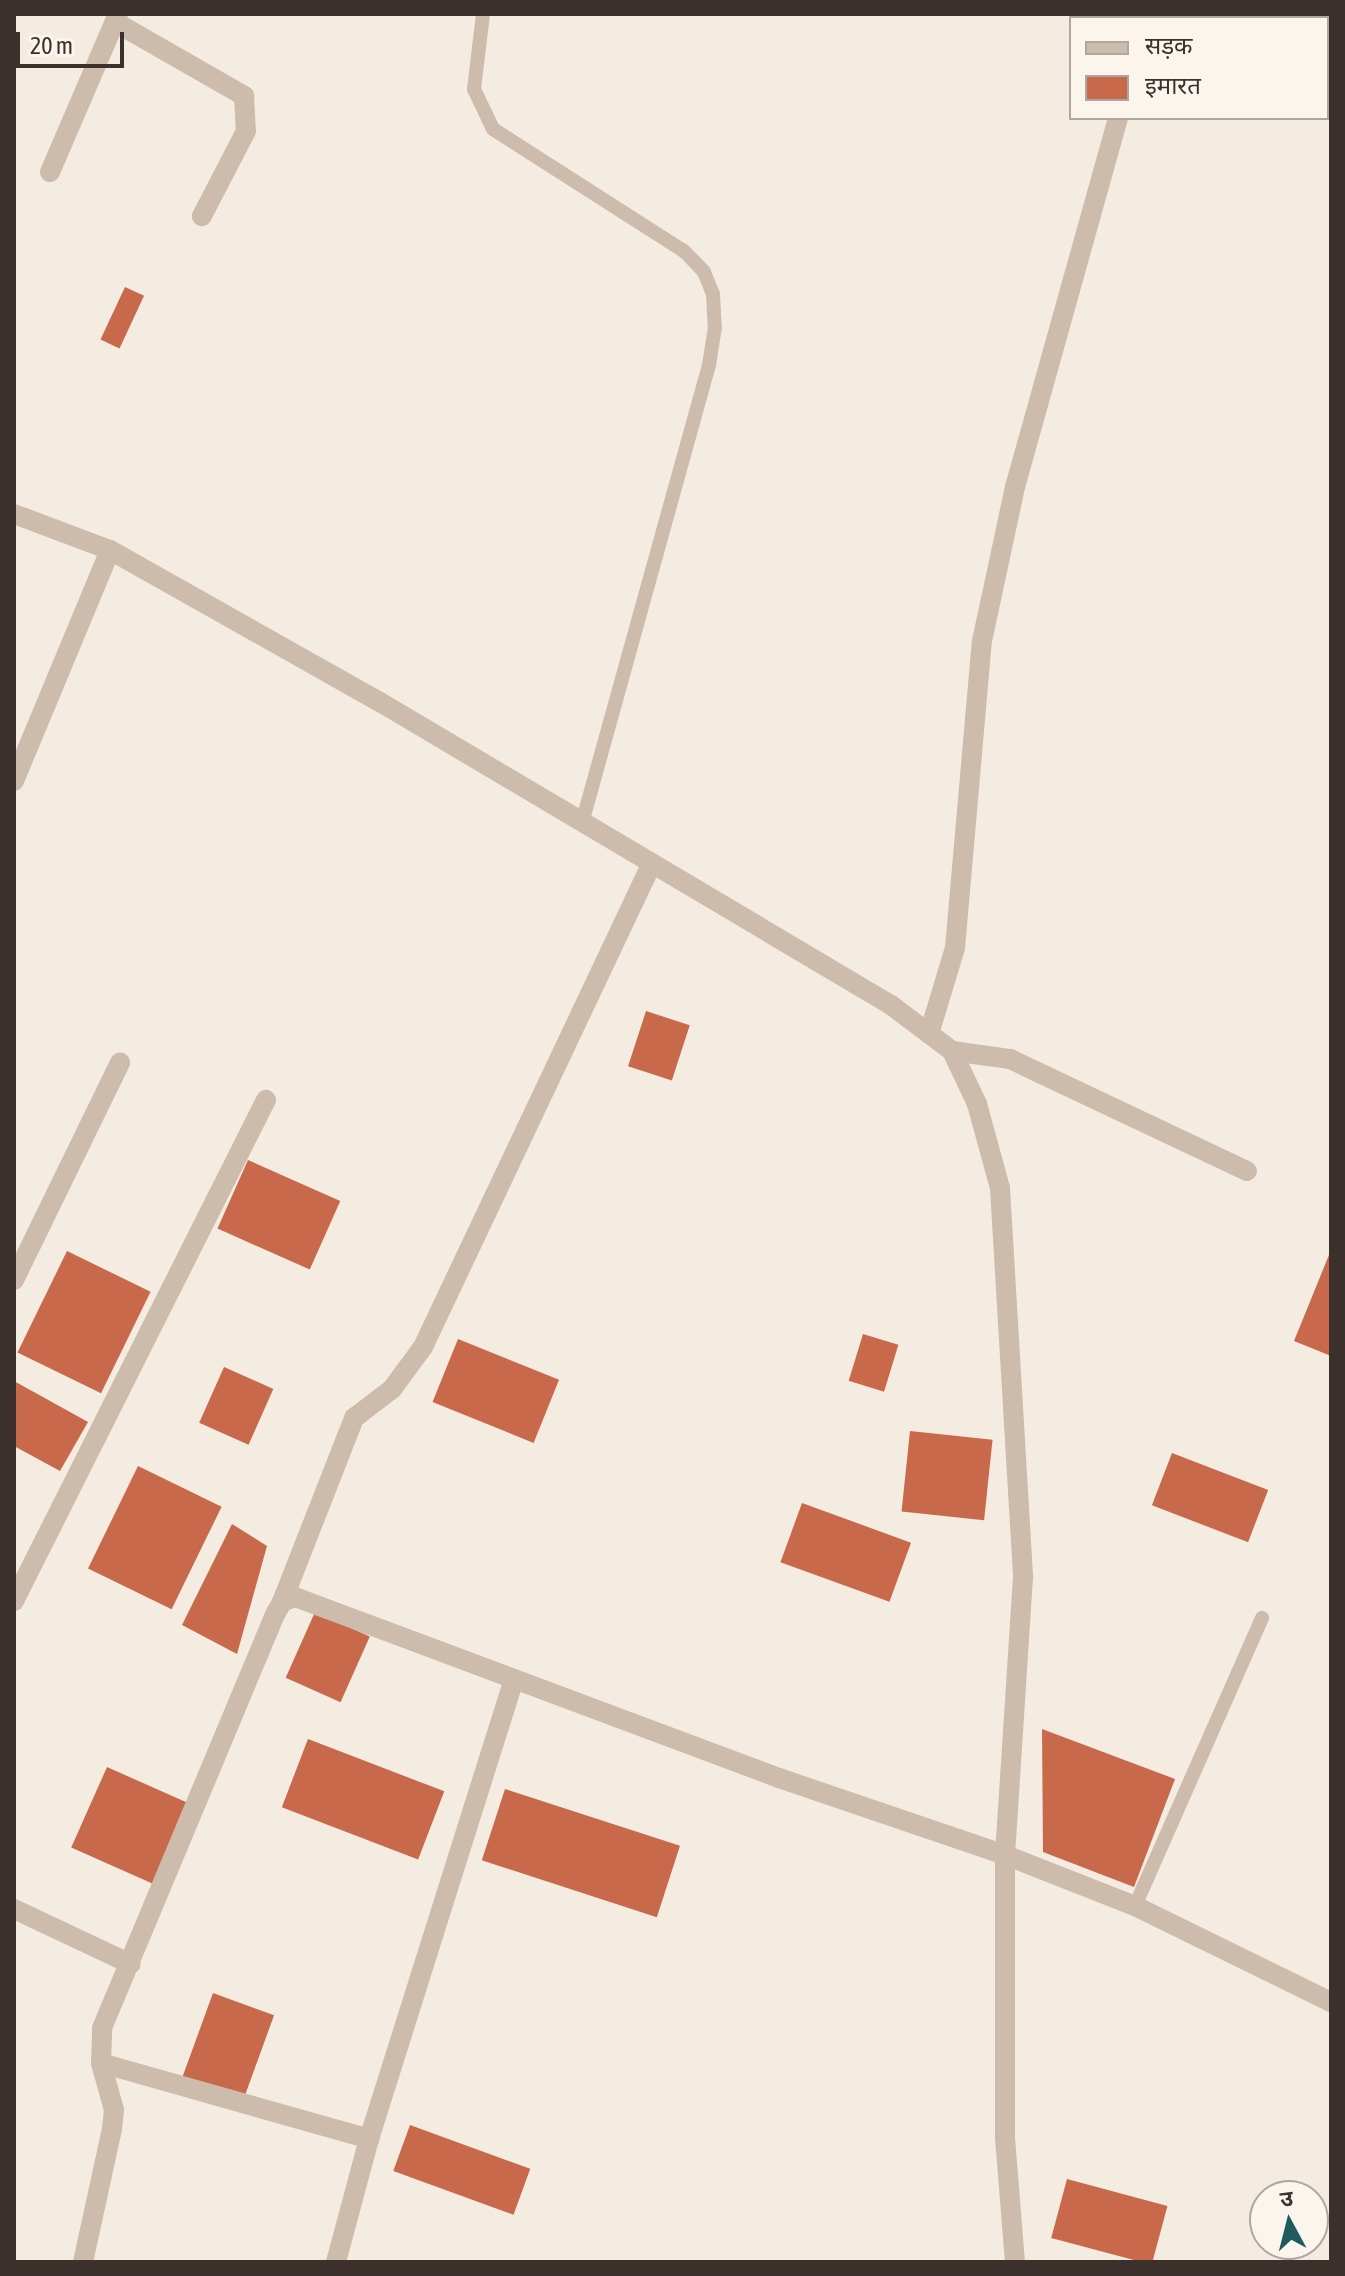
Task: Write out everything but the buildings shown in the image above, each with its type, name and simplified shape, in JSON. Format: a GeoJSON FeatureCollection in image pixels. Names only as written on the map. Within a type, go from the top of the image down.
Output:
{"type":"FeatureCollection","features":[{"type":"Feature","properties":{"kind":"street"},"geometry":{"type":"LineString","coordinates":[[50,172],[116,18],[244,96],[246,131],[202,216]]}},
{"type":"Feature","properties":{"kind":"street"},"geometry":{"type":"LineString","coordinates":[[929,1034],[955,948],[982,641],[1015,487],[1117,120]]}},
{"type":"Feature","properties":{"kind":"street"},"geometry":{"type":"LineString","coordinates":[[14,514],[110,550],[582,822],[891,1005],[952,1051],[977,1104],[1000,1188],[1023,1577],[1005,1855],[1005,2138],[1015,2262]]}},
{"type":"Feature","properties":{"kind":"street"},"geometry":{"type":"LineString","coordinates":[[14,781],[110,550]]}},
{"type":"Feature","properties":{"kind":"street"},"geometry":{"type":"LineString","coordinates":[[83,2262],[114,2110],[101,2063],[102,2028],[282,1602],[351,1425],[409,1372],[423,1347],[652,863]]}},
{"type":"Feature","properties":{"kind":"street"},"geometry":{"type":"LineString","coordinates":[[952,1051],[1010,1059],[1247,1171]]}},
{"type":"Feature","properties":{"kind":"street"},"geometry":{"type":"LineString","coordinates":[[14,1280],[120,1063]]}},
{"type":"Feature","properties":{"kind":"street"},"geometry":{"type":"LineString","coordinates":[[14,1601],[266,1100]]}},
{"type":"Feature","properties":{"kind":"street"},"geometry":{"type":"LineString","coordinates":[[282,1602],[295,1597],[318,1603],[513,1681],[1005,1855],[1135,1906],[1331,2002]]}},
{"type":"Feature","properties":{"kind":"street"},"geometry":{"type":"LineString","coordinates":[[336,2262],[369,2139],[513,1681]]}},
{"type":"Feature","properties":{"kind":"street"},"geometry":{"type":"LineString","coordinates":[[14,1909],[131,1964]]}},
{"type":"Feature","properties":{"kind":"street"},"geometry":{"type":"LineString","coordinates":[[101,2063],[369,2139]]}},
{"type":"Feature","properties":{"kind":"lane"},"geometry":{"type":"LineString","coordinates":[[483,14],[474,89],[493,129],[684,251],[704,272],[713,294],[715,327],[709,365],[582,822]]}},
{"type":"Feature","properties":{"kind":"lane"},"geometry":{"type":"LineString","coordinates":[[1135,1906],[1262,1618]]}}]}
